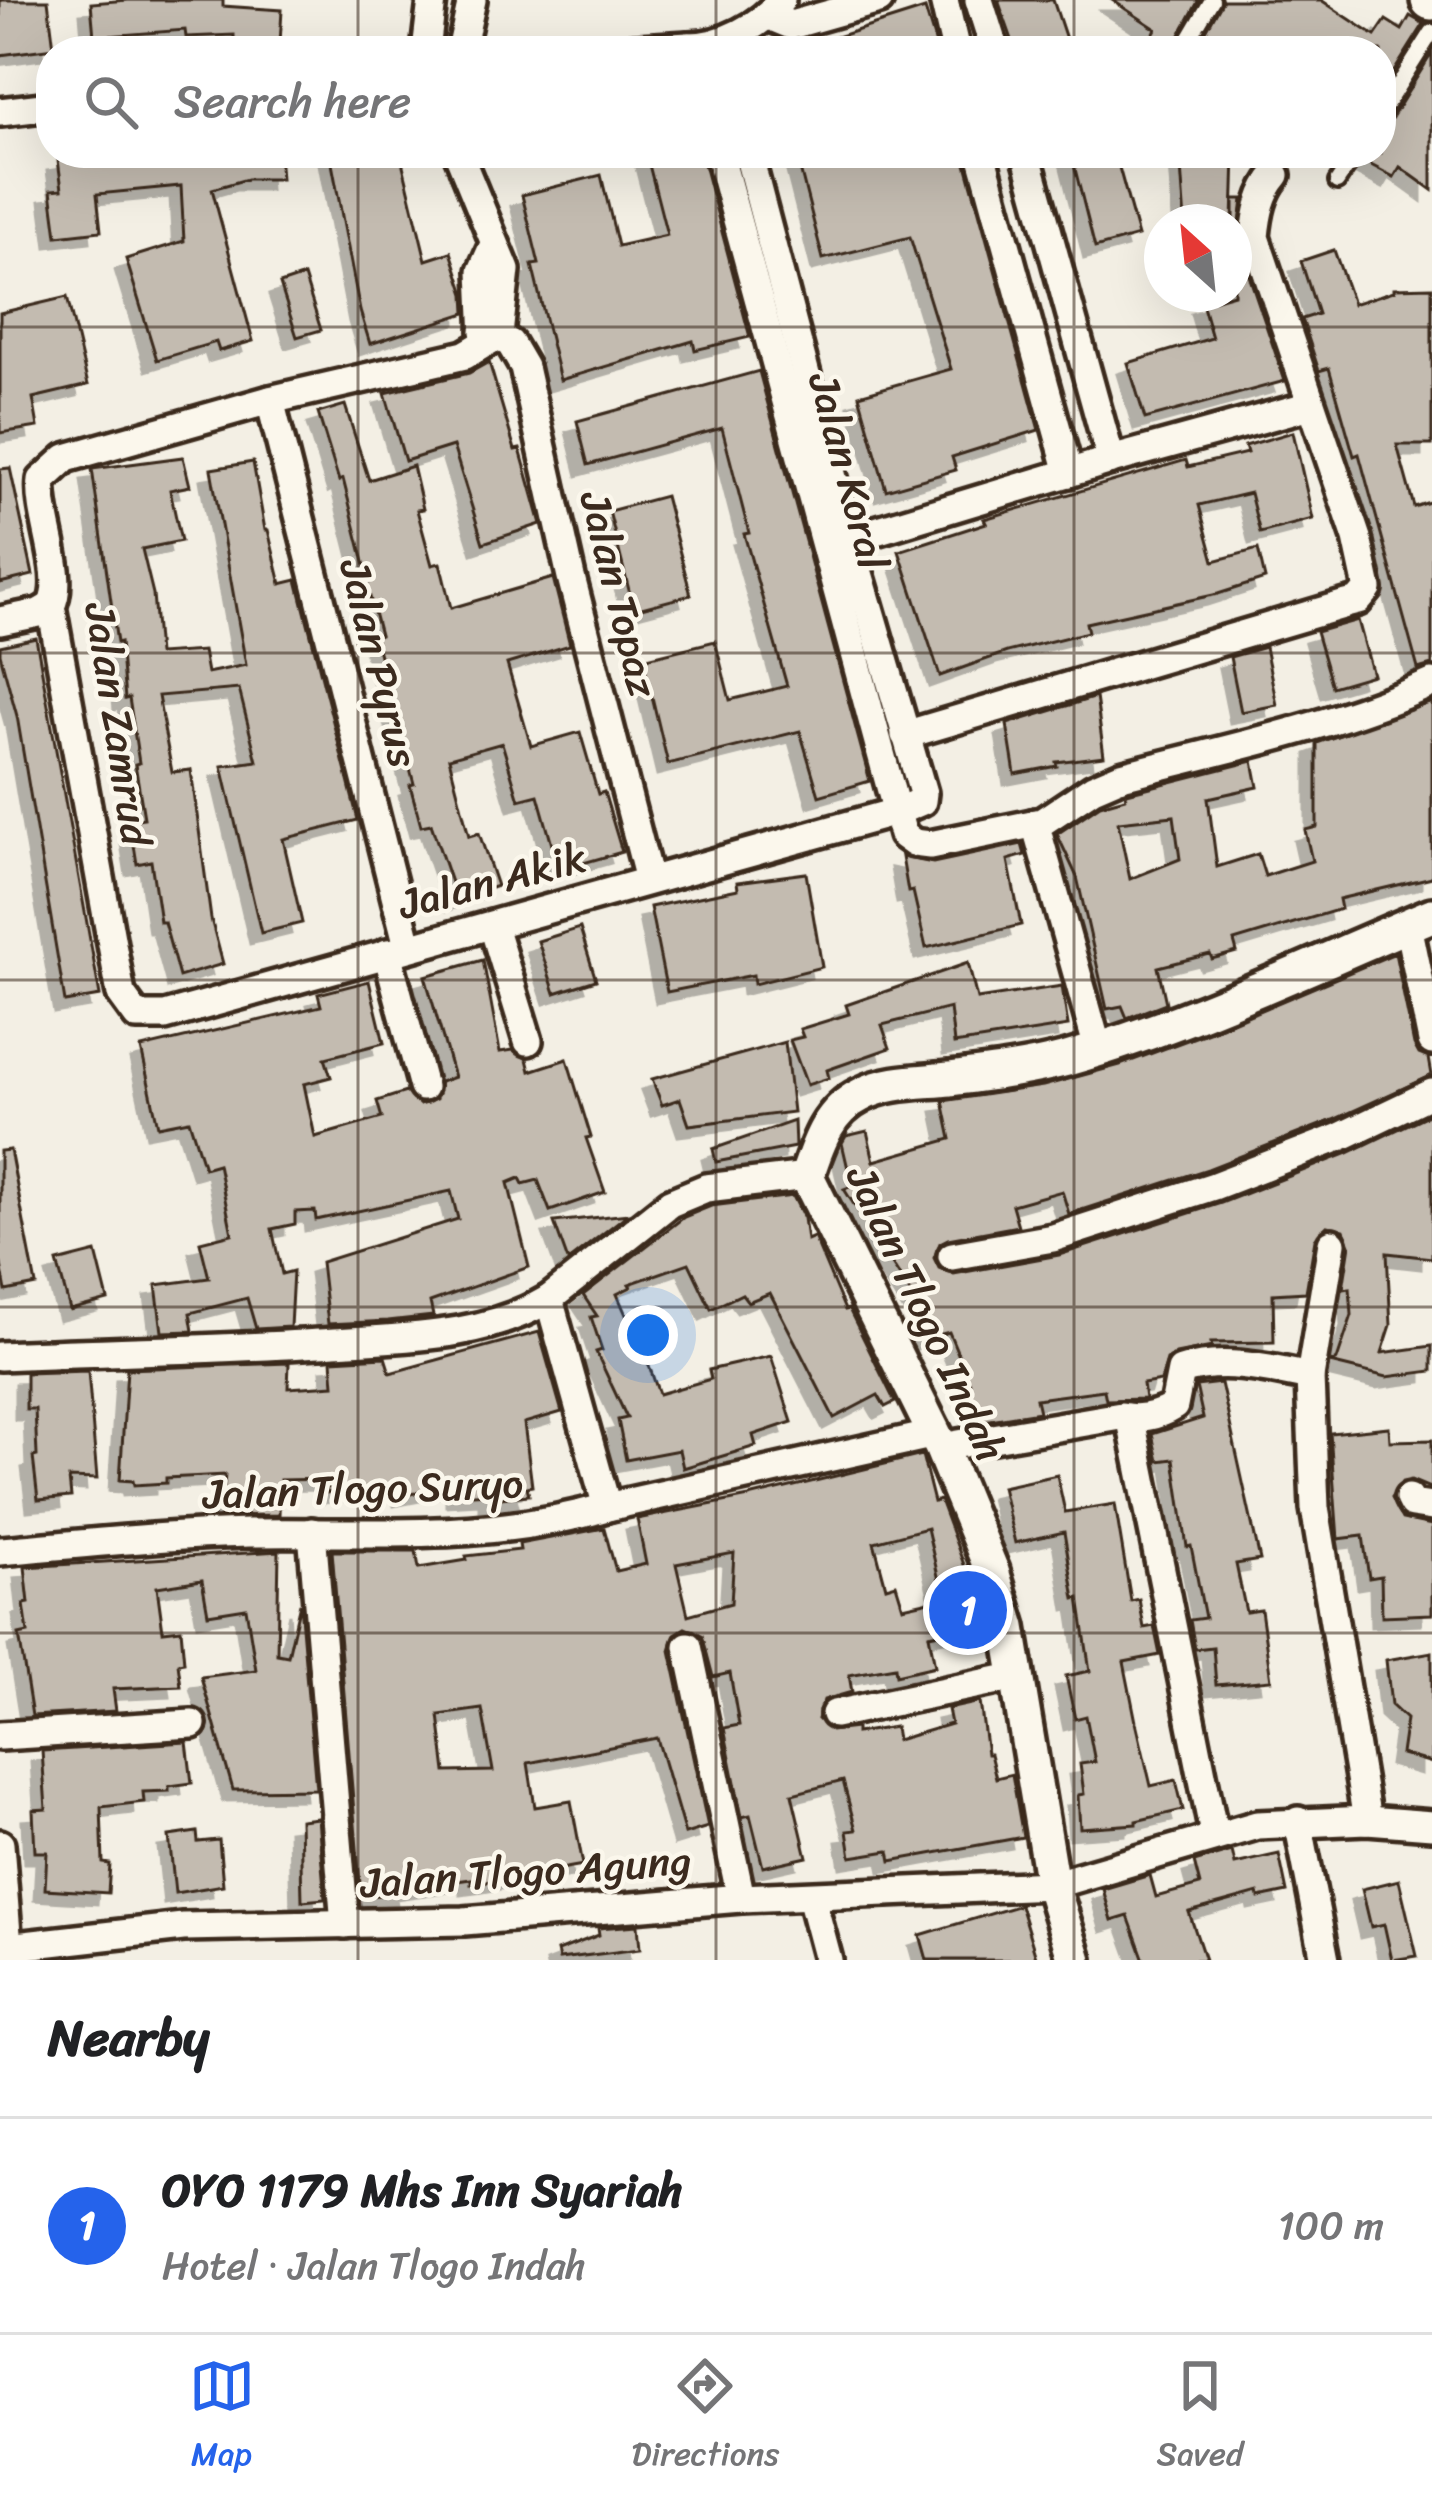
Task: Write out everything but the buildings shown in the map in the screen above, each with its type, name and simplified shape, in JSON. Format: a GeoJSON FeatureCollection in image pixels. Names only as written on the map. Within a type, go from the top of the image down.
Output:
{"type":"FeatureCollection","features":[{"type":"Feature","properties":{"kind":"street"},"geometry":{"type":"LineString","coordinates":[[428,36],[432,0]]}},
{"type":"Feature","properties":{"kind":"street"},"geometry":{"type":"LineString","coordinates":[[464,36],[472,0]]}},
{"type":"Feature","properties":{"kind":"street"},"geometry":{"type":"LineString","coordinates":[[736,36],[775,8],[791,26],[879,0]]}},
{"type":"Feature","properties":{"kind":"street"},"geometry":{"type":"LineString","coordinates":[[944,0],[952,36]]}},
{"type":"Feature","properties":{"kind":"street"},"geometry":{"type":"LineString","coordinates":[[979,0],[990,36]]}},
{"type":"Feature","properties":{"kind":"street"},"geometry":{"type":"LineString","coordinates":[[0,112],[36,108]]}},
{"type":"Feature","properties":{"kind":"street"},"geometry":{"type":"LineString","coordinates":[[270,400],[465,355],[490,337],[506,270],[464,168]]}},
{"type":"Feature","properties":{"kind":"street","name":"Jalan Koral"},"geometry":{"type":"LineString","coordinates":[[723,168],[896,812]]}},
{"type":"Feature","properties":{"kind":"street"},"geometry":{"type":"LineString","coordinates":[[752,168],[849,539],[923,793],[922,801],[896,812],[903,835],[914,843],[930,845],[1035,823],[1120,776],[1305,728],[1432,683]]}},
{"type":"Feature","properties":{"kind":"street"},"geometry":{"type":"LineString","coordinates":[[985,168],[1069,473]]}},
{"type":"Feature","properties":{"kind":"street"},"geometry":{"type":"LineString","coordinates":[[1031,168],[1112,460]]}},
{"type":"Feature","properties":{"kind":"street"},"geometry":{"type":"LineString","coordinates":[[905,735],[1365,596],[1368,589],[1357,538],[1255,237],[1257,216],[1276,175]]}},
{"type":"Feature","properties":{"kind":"street"},"geometry":{"type":"LineString","coordinates":[[1000,218],[1042,206]]}},
{"type":"Feature","properties":{"kind":"street","name":"Jalan Topaz"},"geometry":{"type":"LineString","coordinates":[[490,337],[510,343],[524,367],[571,577],[649,880]]}},
{"type":"Feature","properties":{"kind":"street","name":"Jalan Zamrud"},"geometry":{"type":"LineString","coordinates":[[121,994],[51,606],[56,582],[40,498],[42,480],[66,458],[270,400]]}},
{"type":"Feature","properties":{"kind":"street","name":"Jalan Pyrus"},"geometry":{"type":"LineString","coordinates":[[270,400],[397,949],[423,1087]]}},
{"type":"Feature","properties":{"kind":"street"},"geometry":{"type":"LineString","coordinates":[[849,539],[1311,405]]}},
{"type":"Feature","properties":{"kind":"street"},"geometry":{"type":"LineString","coordinates":[[0,621],[51,606]]}},
{"type":"Feature","properties":{"kind":"street","name":"Jalan Akik"},"geometry":{"type":"LineString","coordinates":[[121,994],[137,1016],[165,1016],[896,812]]}},
{"type":"Feature","properties":{"kind":"street"},"geometry":{"type":"LineString","coordinates":[[1035,823],[1099,1049]]}},
{"type":"Feature","properties":{"kind":"street"},"geometry":{"type":"LineString","coordinates":[[1420,920],[1432,1041]]}},
{"type":"Feature","properties":{"kind":"street","name":"Jalan Tlogo Indah"},"geometry":{"type":"LineString","coordinates":[[1075,1960],[1052,1885],[1009,1627],[992,1570],[938,1441],[807,1176],[826,1126],[839,1109],[862,1094],[891,1085],[1038,1066],[1099,1049],[1284,980],[1420,920]]}},
{"type":"Feature","properties":{"kind":"street"},"geometry":{"type":"LineString","coordinates":[[493,926],[527,1041]]}},
{"type":"Feature","properties":{"kind":"street"},"geometry":{"type":"LineString","coordinates":[[952,1256],[1053,1238],[1214,1186],[1340,1137],[1432,1093]]}},
{"type":"Feature","properties":{"kind":"street"},"geometry":{"type":"LineString","coordinates":[[0,1356],[250,1348],[455,1334],[528,1312],[550,1299],[670,1203],[706,1188],[807,1176]]}},
{"type":"Feature","properties":{"kind":"street"},"geometry":{"type":"LineString","coordinates":[[1332,1243],[1310,1377],[1315,1508],[1367,1820]]}},
{"type":"Feature","properties":{"kind":"street"},"geometry":{"type":"LineString","coordinates":[[550,1299],[607,1507]]}},
{"type":"Feature","properties":{"kind":"street"},"geometry":{"type":"LineString","coordinates":[[1214,1834],[1131,1420],[1174,1406],[1179,1377],[1191,1368],[1253,1366],[1310,1377]]}},
{"type":"Feature","properties":{"kind":"street","name":"Jalan Tlogo Suryo"},"geometry":{"type":"LineString","coordinates":[[0,1551],[312,1532],[473,1532],[555,1523],[607,1507],[938,1441],[1121,1416],[1131,1420]]}},
{"type":"Feature","properties":{"kind":"street"},"geometry":{"type":"LineString","coordinates":[[312,1532],[345,1924]]}},
{"type":"Feature","properties":{"kind":"street"},"geometry":{"type":"LineString","coordinates":[[688,1646],[741,1898]]}},
{"type":"Feature","properties":{"kind":"street"},"geometry":{"type":"LineString","coordinates":[[835,1714],[1018,1676]]}},
{"type":"Feature","properties":{"kind":"street"},"geometry":{"type":"LineString","coordinates":[[0,1736],[191,1724]]}},
{"type":"Feature","properties":{"kind":"street","name":"Jalan Tlogo Agung"},"geometry":{"type":"LineString","coordinates":[[8,1954],[183,1927],[464,1922],[741,1898],[1052,1885],[1257,1825],[1367,1820],[1432,1825]]}},
{"type":"Feature","properties":{"kind":"street"},"geometry":{"type":"LineString","coordinates":[[1298,1821],[1325,1960]]}},
{"type":"Feature","properties":{"kind":"street"},"geometry":{"type":"LineString","coordinates":[[0,1844],[8,1954]]}},
{"type":"Feature","properties":{"kind":"street"},"geometry":{"type":"LineString","coordinates":[[811,1895],[828,1960]]}},
{"type":"Feature","properties":{"kind":"lane"},"geometry":{"type":"LineString","coordinates":[[1191,36],[1212,0]]}},
{"type":"Feature","properties":{"kind":"lane"},"geometry":{"type":"LineString","coordinates":[[1396,89],[1432,32]]}},
{"type":"Feature","properties":{"kind":"lane"},"geometry":{"type":"LineString","coordinates":[[1337,182],[1346,168]]}},
{"type":"Feature","properties":{"kind":"place","name":"OYO 1179 Mhs Inn Syariah"},"geometry":{"type":"Point","coordinates":[968,1610]}}]}
